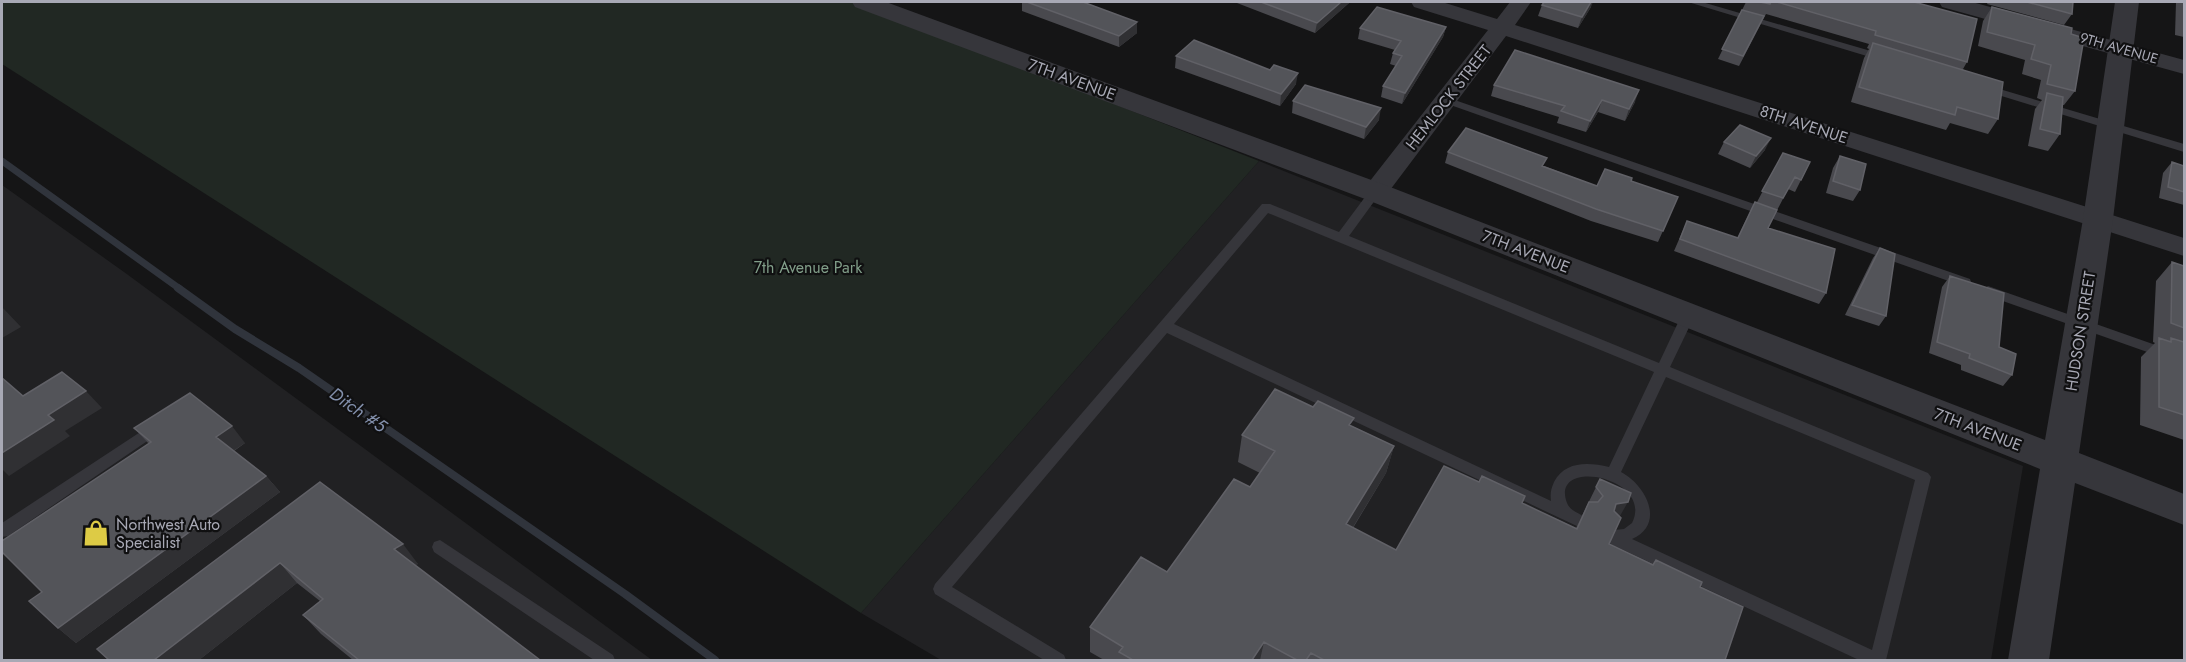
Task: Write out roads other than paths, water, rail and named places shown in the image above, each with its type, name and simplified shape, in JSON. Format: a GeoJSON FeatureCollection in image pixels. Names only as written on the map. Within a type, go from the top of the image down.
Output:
{"type":"FeatureCollection","features":[{"type":"Feature","properties":{"kind":"street","name":"7TH AVENUE"},"geometry":{"type":"LineString","coordinates":[[864,2],[1375,192],[2184,510]]}},
{"type":"Feature","properties":{"kind":"street","name":"8TH AVENUE"},"geometry":{"type":"LineString","coordinates":[[1422,2],[2184,247]]}},
{"type":"Feature","properties":{"kind":"street","name":"HEMLOCK STREET"},"geometry":{"type":"LineString","coordinates":[[1375,192],[1521,2]]}},
{"type":"Feature","properties":{"kind":"street","name":"9TH AVENUE"},"geometry":{"type":"LineString","coordinates":[[1950,2],[2184,66]]}},
{"type":"Feature","properties":{"kind":"street","name":"HUDSON STREET"},"geometry":{"type":"LineString","coordinates":[[2028,660],[2098,219],[2119,48],[2127,2]]}},
{"type":"Feature","properties":{"kind":"lane"},"geometry":{"type":"LineString","coordinates":[[1693,2],[1895,62]]}},
{"type":"Feature","properties":{"kind":"lane"},"geometry":{"type":"LineString","coordinates":[[1974,85],[2184,148]]}},
{"type":"Feature","properties":{"kind":"lane"},"geometry":{"type":"LineString","coordinates":[[1446,100],[2184,360]]}},
{"type":"Feature","properties":{"kind":"lane"},"geometry":{"type":"LineString","coordinates":[[1341,238],[1375,192]]}},
{"type":"Feature","properties":{"kind":"lane"},"geometry":{"type":"LineString","coordinates":[[1058,660],[941,589],[1266,207],[1923,477],[1877,660],[1611,536],[1634,531],[1642,522],[1643,509],[1633,489],[1613,474],[1597,469],[1581,469],[1568,474],[1560,483],[1557,496],[1573,518],[1165,326]]}},
{"type":"Feature","properties":{"kind":"lane"},"geometry":{"type":"LineString","coordinates":[[1613,474],[1688,315]]}},
{"type":"Feature","properties":{"kind":"lane"},"geometry":{"type":"LineString","coordinates":[[2,531],[169,420]]}},
{"type":"Feature","properties":{"kind":"lane"},"geometry":{"type":"LineString","coordinates":[[440,547],[608,660]]}},
{"type":"Feature","properties":{"kind":"waterway","name":"Ditch #5"},"geometry":{"type":"LineString","coordinates":[[2,161],[180,289]]}},
{"type":"Feature","properties":{"kind":"waterway","name":"Ditch #5"},"geometry":{"type":"LineString","coordinates":[[178,288],[235,329],[299,368],[625,594],[715,660]]}},
{"type":"Feature","properties":{"kind":"place","name":"Northwest Auto Specialist"},"geometry":{"type":"Point","coordinates":[96,533]}},
{"type":"Feature","properties":{"kind":"park label","name":"7th Avenue Park"},"geometry":{"type":"Point","coordinates":[808,267]}}]}
